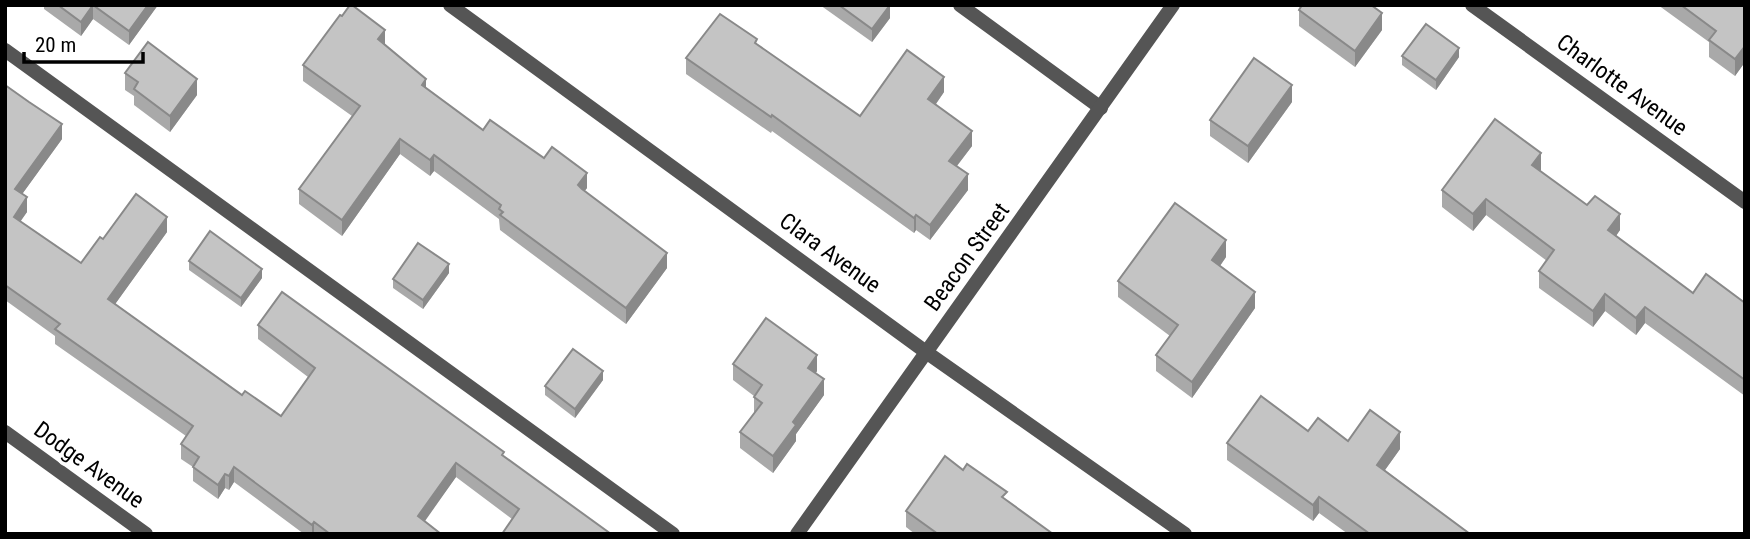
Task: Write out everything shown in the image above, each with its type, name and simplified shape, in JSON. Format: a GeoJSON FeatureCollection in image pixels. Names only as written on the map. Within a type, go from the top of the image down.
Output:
{"type":"FeatureCollection","features":[{"type":"Feature","properties":{"kind":"street","name":"Clara Avenue"},"geometry":{"type":"LineString","coordinates":[[450,5],[926,352],[1185,534]]}},
{"type":"Feature","properties":{"kind":"street"},"geometry":{"type":"LineString","coordinates":[[960,5],[1101,108]]}},
{"type":"Feature","properties":{"kind":"street","name":"Beacon Street"},"geometry":{"type":"LineString","coordinates":[[797,534],[1173,5]]}},
{"type":"Feature","properties":{"kind":"street","name":"Charlotte Avenue"},"geometry":{"type":"LineString","coordinates":[[1472,5],[1745,202]]}},
{"type":"Feature","properties":{"kind":"street"},"geometry":{"type":"LineString","coordinates":[[5,50],[673,534]]}},
{"type":"Feature","properties":{"kind":"street","name":"Dodge Avenue"},"geometry":{"type":"LineString","coordinates":[[5,432],[146,534]]}},
{"type":"Feature","properties":{"kind":"building"},"geometry":{"type":"Polygon","coordinates":[[[58,5],[93,5],[81,22],[58,5]]]}},
{"type":"Feature","properties":{"kind":"building"},"geometry":{"type":"Polygon","coordinates":[[[93,5],[148,5],[129,31],[93,5]]]}},
{"type":"Feature","properties":{"kind":"building"},"geometry":{"type":"Polygon","coordinates":[[[350,5],[385,30],[378,39],[426,79],[422,85],[483,130],[490,120],[544,158],[552,147],[587,173],[578,185],[582,189],[667,253],[626,308],[500,215],[503,212],[499,209],[501,205],[434,155],[430,160],[400,139],[342,220],[299,189],[360,106],[303,65],[350,5]]]}},
{"type":"Feature","properties":{"kind":"building"},"geometry":{"type":"Polygon","coordinates":[[[839,5],[890,5],[872,29],[839,5]]]}},
{"type":"Feature","properties":{"kind":"building"},"geometry":{"type":"Polygon","coordinates":[[[1302,5],[1371,5],[1382,13],[1355,51],[1299,10],[1302,5]]]}},
{"type":"Feature","properties":{"kind":"building"},"geometry":{"type":"Polygon","coordinates":[[[1681,5],[1745,5],[1745,46],[1735,59],[1709,40],[1716,31],[1681,5]]]}},
{"type":"Feature","properties":{"kind":"building"},"geometry":{"type":"Polygon","coordinates":[[[720,14],[757,39],[755,43],[860,116],[907,50],[944,77],[928,99],[972,131],[949,161],[968,174],[930,225],[916,215],[914,218],[772,115],[771,117],[686,58],[720,14]]]}},
{"type":"Feature","properties":{"kind":"building"},"geometry":{"type":"Polygon","coordinates":[[[1426,24],[1459,48],[1436,80],[1402,56],[1426,24]]]}},
{"type":"Feature","properties":{"kind":"building"},"geometry":{"type":"Polygon","coordinates":[[[148,42],[197,79],[170,116],[134,89],[138,82],[125,73],[148,42]]]}},
{"type":"Feature","properties":{"kind":"building"},"geometry":{"type":"Polygon","coordinates":[[[1254,58],[1292,85],[1248,146],[1210,120],[1254,58]]]}},
{"type":"Feature","properties":{"kind":"building"},"geometry":{"type":"Polygon","coordinates":[[[5,85],[62,124],[15,189],[27,197],[14,217],[81,263],[100,237],[103,239],[136,194],[167,217],[108,299],[242,395],[245,391],[281,416],[315,368],[258,325],[282,292],[504,452],[502,455],[611,534],[502,534],[519,509],[456,463],[418,516],[441,534],[330,534],[314,522],[312,525],[234,467],[229,476],[225,474],[218,485],[193,467],[199,457],[181,444],[193,426],[55,329],[60,324],[5,285],[5,85]]]}},
{"type":"Feature","properties":{"kind":"building"},"geometry":{"type":"Polygon","coordinates":[[[1495,119],[1541,153],[1532,165],[1587,205],[1595,196],[1620,214],[1608,230],[1693,293],[1706,274],[1745,303],[1745,380],[1645,307],[1636,318],[1605,294],[1593,311],[1539,271],[1554,250],[1486,199],[1473,214],[1442,190],[1495,119]]]}},
{"type":"Feature","properties":{"kind":"building"},"geometry":{"type":"Polygon","coordinates":[[[1175,203],[1226,240],[1212,260],[1255,292],[1192,382],[1156,355],[1178,325],[1118,281],[1175,203]]]}},
{"type":"Feature","properties":{"kind":"building"},"geometry":{"type":"Polygon","coordinates":[[[210,231],[262,269],[241,298],[189,261],[210,231]]]}},
{"type":"Feature","properties":{"kind":"building"},"geometry":{"type":"Polygon","coordinates":[[[418,243],[449,264],[423,300],[393,279],[418,243]]]}},
{"type":"Feature","properties":{"kind":"building"},"geometry":{"type":"Polygon","coordinates":[[[766,318],[817,355],[808,368],[824,379],[793,422],[796,425],[773,456],[740,432],[762,403],[754,397],[762,385],[733,364],[766,318]]]}},
{"type":"Feature","properties":{"kind":"building"},"geometry":{"type":"Polygon","coordinates":[[[573,349],[603,371],[575,409],[545,386],[573,349]]]}},
{"type":"Feature","properties":{"kind":"building"},"geometry":{"type":"Polygon","coordinates":[[[1261,396],[1308,431],[1318,418],[1348,441],[1370,410],[1400,432],[1377,465],[1470,534],[1370,534],[1319,497],[1313,505],[1227,443],[1261,396]]]}},
{"type":"Feature","properties":{"kind":"building"},"geometry":{"type":"Polygon","coordinates":[[[945,456],[963,470],[967,464],[1007,492],[1002,497],[1053,534],[938,534],[906,511],[945,456]]]}}]}
